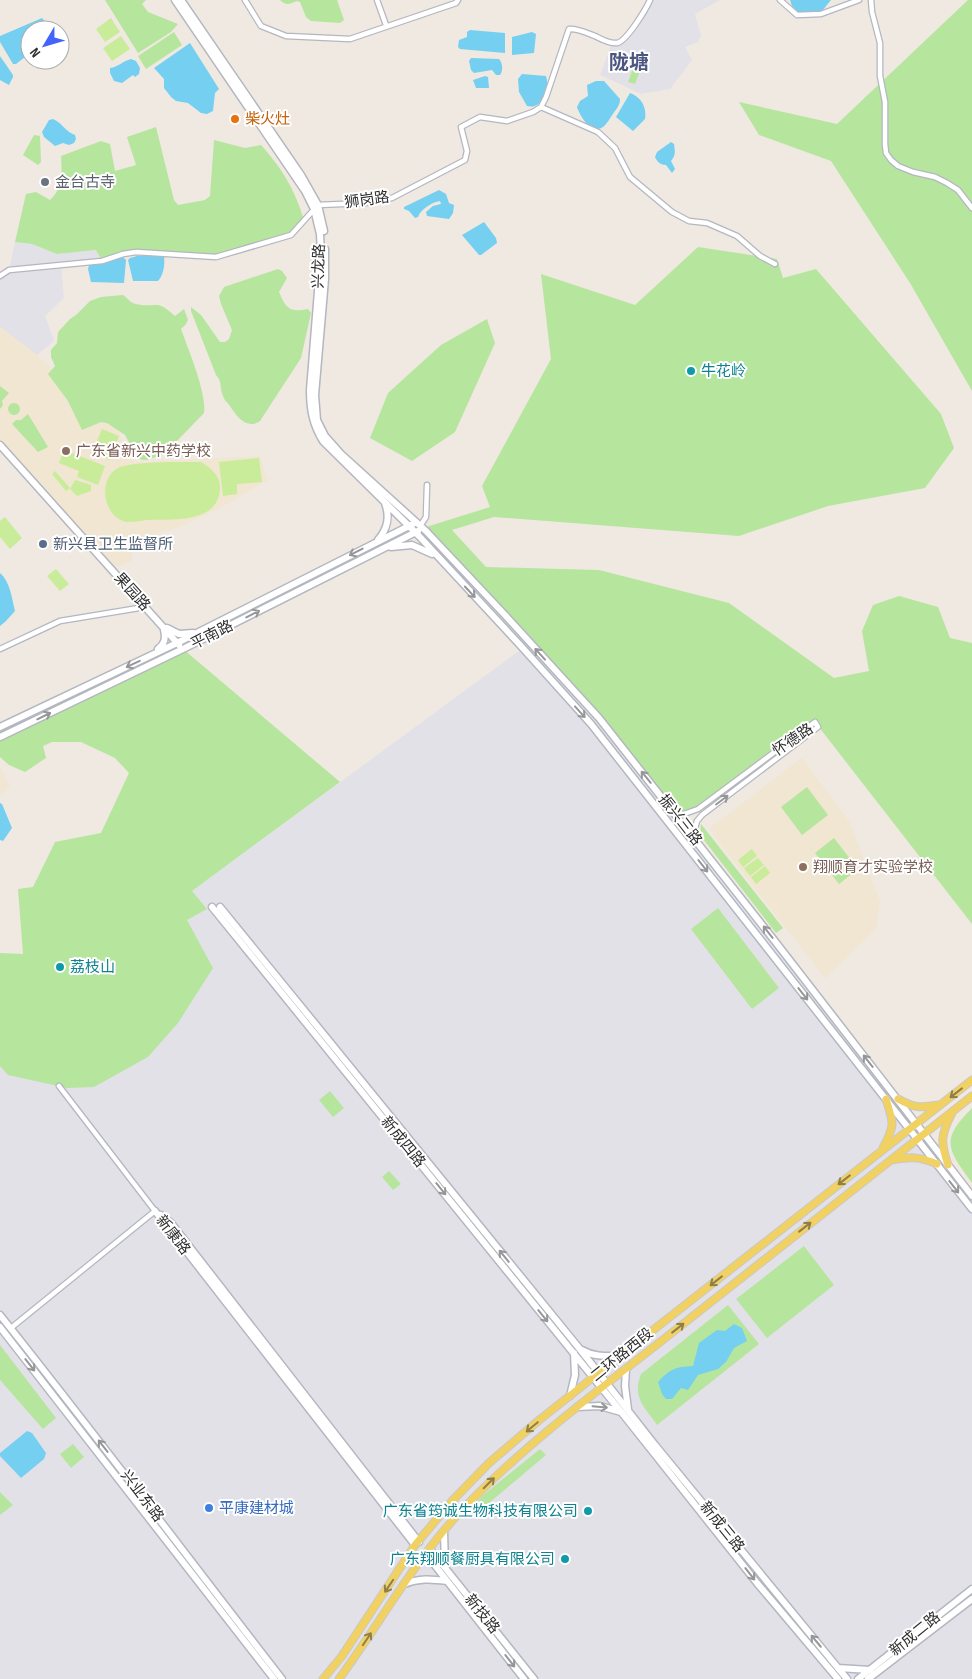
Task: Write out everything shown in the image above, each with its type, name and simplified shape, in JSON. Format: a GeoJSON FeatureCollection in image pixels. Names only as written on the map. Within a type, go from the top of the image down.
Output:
{"type":"FeatureCollection","features":[{"type":"Feature","properties":{"kind":"main road","name":"二环路西段"},"geometry":{"type":"LineString","coordinates":[[323,1679],[342,1656],[417,1544],[452,1500],[489,1462],[620,1356],[972,1080]]}},
{"type":"Feature","properties":{"kind":"main road","name":"二环路西段"},"geometry":{"type":"LineString","coordinates":[[339,1679],[428,1551],[444,1531],[501,1472],[604,1386],[972,1096]]}},
{"type":"Feature","properties":{"kind":"main road"},"geometry":{"type":"LineString","coordinates":[[882,1150],[893,1128],[892,1117],[886,1099]]}},
{"type":"Feature","properties":{"kind":"main road"},"geometry":{"type":"LineString","coordinates":[[898,1099],[917,1108],[940,1105]]}},
{"type":"Feature","properties":{"kind":"main road"},"geometry":{"type":"LineString","coordinates":[[948,1165],[942,1145],[942,1137],[954,1110]]}},
{"type":"Feature","properties":{"kind":"main road"},"geometry":{"type":"LineString","coordinates":[[889,1161],[916,1157],[937,1164]]}},
{"type":"Feature","properties":{"kind":"street","name":"兴龙路"},"geometry":{"type":"LineString","coordinates":[[176,0],[316,207],[321,254],[310,390],[312,417],[316,431],[340,460],[383,500],[417,527]]}},
{"type":"Feature","properties":{"kind":"street","name":"兴龙路"},"geometry":{"type":"LineString","coordinates":[[181,0],[301,175],[316,207],[324,233],[326,260],[315,395],[317,420],[331,444],[417,527]]}},
{"type":"Feature","properties":{"kind":"street"},"geometry":{"type":"LineString","coordinates":[[245,0],[261,26],[286,36],[350,39],[458,1]]}},
{"type":"Feature","properties":{"kind":"street"},"geometry":{"type":"LineString","coordinates":[[377,0],[386,26]]}},
{"type":"Feature","properties":{"kind":"street"},"geometry":{"type":"LineString","coordinates":[[650,0],[643,14],[620,42],[608,42],[576,28],[568,29],[542,107],[598,132],[615,148],[630,177],[672,212],[689,220],[707,223],[737,236],[760,256],[775,264]]}},
{"type":"Feature","properties":{"kind":"street"},"geometry":{"type":"LineString","coordinates":[[780,0],[797,15],[821,14],[858,0]]}},
{"type":"Feature","properties":{"kind":"street"},"geometry":{"type":"LineString","coordinates":[[872,0],[872,12],[880,43],[880,76],[885,102],[886,153],[898,166],[947,182],[958,190],[972,208]]}},
{"type":"Feature","properties":{"kind":"street","name":"狮岗路"},"geometry":{"type":"LineString","coordinates":[[316,207],[364,203],[392,198],[465,160],[468,151],[461,127],[480,117],[507,121],[542,107]]}},
{"type":"Feature","properties":{"kind":"street"},"geometry":{"type":"LineString","coordinates":[[0,276],[8,270],[102,261],[136,252],[216,257],[291,235],[316,207]]}},
{"type":"Feature","properties":{"kind":"street","name":"果园路"},"geometry":{"type":"LineString","coordinates":[[0,445],[183,650]]}},
{"type":"Feature","properties":{"kind":"street"},"geometry":{"type":"LineString","coordinates":[[417,527],[426,517],[427,485]]}},
{"type":"Feature","properties":{"kind":"street"},"geometry":{"type":"LineString","coordinates":[[383,500],[387,510],[388,523],[377,542],[381,550],[397,546],[412,546],[437,556]]}},
{"type":"Feature","properties":{"kind":"street","name":"平南路"},"geometry":{"type":"LineString","coordinates":[[0,727],[177,643],[377,542],[417,527]]}},
{"type":"Feature","properties":{"kind":"street","name":"平南路"},"geometry":{"type":"LineString","coordinates":[[0,737],[183,650],[381,550],[417,527]]}},
{"type":"Feature","properties":{"kind":"street","name":"振兴三路"},"geometry":{"type":"LineString","coordinates":[[417,527],[437,556],[591,724],[917,1139]]}},
{"type":"Feature","properties":{"kind":"street","name":"振兴三路"},"geometry":{"type":"LineString","coordinates":[[417,527],[504,614],[599,718],[924,1134]]}},
{"type":"Feature","properties":{"kind":"street"},"geometry":{"type":"LineString","coordinates":[[0,649],[60,621],[145,607]]}},
{"type":"Feature","properties":{"kind":"street"},"geometry":{"type":"LineString","coordinates":[[160,624],[179,634],[199,632]]}},
{"type":"Feature","properties":{"kind":"street"},"geometry":{"type":"LineString","coordinates":[[152,654],[164,643],[164,631],[160,624]]}},
{"type":"Feature","properties":{"kind":"street","name":"怀德路"},"geometry":{"type":"LineString","coordinates":[[674,813],[684,814],[698,809],[815,722],[818,727],[702,814],[697,822],[693,836]]}},
{"type":"Feature","properties":{"kind":"street"},"geometry":{"type":"LineString","coordinates":[[648,796],[656,790]]}},
{"type":"Feature","properties":{"kind":"street","name":"新成四路"},"geometry":{"type":"LineString","coordinates":[[212,907],[596,1375]]}},
{"type":"Feature","properties":{"kind":"street","name":"新成四路"},"geometry":{"type":"LineString","coordinates":[[220,907],[576,1351]]}},
{"type":"Feature","properties":{"kind":"street"},"geometry":{"type":"LineString","coordinates":[[11,1328],[155,1211],[59,1086]]}},
{"type":"Feature","properties":{"kind":"street"},"geometry":{"type":"LineString","coordinates":[[924,1134],[972,1196]]}},
{"type":"Feature","properties":{"kind":"street"},"geometry":{"type":"LineString","coordinates":[[917,1139],[972,1209]]}},
{"type":"Feature","properties":{"kind":"street","name":"新康路"},"geometry":{"type":"LineString","coordinates":[[155,1211],[172,1223],[417,1544]]}},
{"type":"Feature","properties":{"kind":"street","name":"兴业东路"},"geometry":{"type":"LineString","coordinates":[[0,1314],[282,1679]]}},
{"type":"Feature","properties":{"kind":"street","name":"兴业东路"},"geometry":{"type":"LineString","coordinates":[[0,1327],[274,1679]]}},
{"type":"Feature","properties":{"kind":"street"},"geometry":{"type":"LineString","coordinates":[[570,1397],[576,1351],[600,1356],[620,1356]]}},
{"type":"Feature","properties":{"kind":"street"},"geometry":{"type":"LineString","coordinates":[[577,1408],[600,1406],[625,1412],[626,1369]]}},
{"type":"Feature","properties":{"kind":"street","name":"新成三路"},"geometry":{"type":"LineString","coordinates":[[596,1375],[847,1679]]}},
{"type":"Feature","properties":{"kind":"street","name":"新成三路"},"geometry":{"type":"LineString","coordinates":[[625,1412],[757,1583],[838,1679]]}},
{"type":"Feature","properties":{"kind":"street"},"geometry":{"type":"LineString","coordinates":[[444,1531],[445,1568]]}},
{"type":"Feature","properties":{"kind":"street","name":"新技路"},"geometry":{"type":"LineString","coordinates":[[428,1551],[445,1568],[534,1679]]}},
{"type":"Feature","properties":{"kind":"street","name":"新技路"},"geometry":{"type":"LineString","coordinates":[[428,1551],[447,1581],[524,1679]]}},
{"type":"Feature","properties":{"kind":"street"},"geometry":{"type":"LineString","coordinates":[[404,1584],[429,1578],[447,1581]]}},
{"type":"Feature","properties":{"kind":"street","name":"新成二路"},"geometry":{"type":"LineString","coordinates":[[868,1679],[972,1589]]}},
{"type":"Feature","properties":{"kind":"street","name":"新成二路"},"geometry":{"type":"LineString","coordinates":[[858,1679],[873,1674],[972,1599]]}},
{"type":"Feature","properties":{"kind":"street"},"geometry":{"type":"LineString","coordinates":[[838,1668],[873,1674]]}},
{"type":"Feature","properties":{"kind":"street"},"geometry":{"type":"LineString","coordinates":[[831,1671],[831,1679]]}},
{"type":"Feature","properties":{"kind":"shaded area"},"geometry":{"type":"Polygon","coordinates":[[[646,0],[720,0],[695,14],[701,35],[698,42],[685,47],[692,60],[670,89],[641,94],[600,75],[612,43],[620,42],[649,2],[646,0]]]}},
{"type":"Feature","properties":{"kind":"shaded area"},"geometry":{"type":"Polygon","coordinates":[[[15,242],[32,244],[57,254],[96,250],[102,261],[61,265],[64,298],[45,316],[54,341],[37,355],[0,327],[0,276],[9,270],[15,242]]]}},
{"type":"Feature","properties":{"kind":"shaded area","name":"广东省新兴中药学校"},"geometry":{"type":"Polygon","coordinates":[[[0,327],[37,355],[116,427],[134,462],[260,456],[268,480],[220,508],[177,528],[132,541],[132,561],[111,569],[0,445],[0,327]]]}},
{"type":"Feature","properties":{"kind":"shaded area"},"geometry":{"type":"Polygon","coordinates":[[[532,644],[592,712],[972,1198],[972,1679],[0,1679],[0,1066],[8,1075],[192,891],[516,653],[532,644]]]}},
{"type":"Feature","properties":{"kind":"shaded area","name":"翔顺育才实验学校"},"geometry":{"type":"Polygon","coordinates":[[[802,758],[849,821],[880,901],[876,929],[825,978],[711,832],[711,827],[802,758]]]}},
{"type":"Feature","properties":{"kind":"shaded area"},"geometry":{"type":"Polygon","coordinates":[[[0,766],[10,787],[0,796],[0,766]]]}},
{"type":"Feature","properties":{"kind":"green space"},"geometry":{"type":"Polygon","coordinates":[[[105,0],[146,0],[142,4],[148,12],[178,24],[171,32],[138,53],[105,0]]]}},
{"type":"Feature","properties":{"kind":"green space"},"geometry":{"type":"Polygon","coordinates":[[[280,0],[337,0],[344,20],[340,23],[311,21],[306,17],[300,2],[286,4],[280,0]]]}},
{"type":"Feature","properties":{"kind":"green space"},"geometry":{"type":"Polygon","coordinates":[[[968,0],[972,0],[972,391],[910,283],[831,161],[759,135],[739,102],[837,124],[968,0]]]}},
{"type":"Feature","properties":{"kind":"green space"},"geometry":{"type":"Polygon","coordinates":[[[111,18],[120,32],[105,42],[96,29],[111,18]]]}},
{"type":"Feature","properties":{"kind":"green space"},"geometry":{"type":"Polygon","coordinates":[[[174,32],[182,45],[146,69],[138,56],[174,32]]]}},
{"type":"Feature","properties":{"kind":"green space"},"geometry":{"type":"Polygon","coordinates":[[[121,36],[130,49],[112,61],[103,48],[121,36]]]}},
{"type":"Feature","properties":{"kind":"green space"},"geometry":{"type":"Polygon","coordinates":[[[633,68],[640,71],[635,84],[628,82],[633,68]]]}},
{"type":"Feature","properties":{"kind":"green space"},"geometry":{"type":"Polygon","coordinates":[[[156,127],[174,200],[178,205],[205,200],[210,196],[214,140],[245,148],[261,145],[287,180],[304,220],[291,235],[216,257],[136,252],[102,261],[96,250],[57,254],[32,244],[15,242],[26,194],[36,192],[50,200],[57,191],[61,174],[61,156],[101,141],[110,144],[115,171],[136,165],[127,137],[156,127]]]}},
{"type":"Feature","properties":{"kind":"green space"},"geometry":{"type":"Polygon","coordinates":[[[34,135],[40,136],[41,162],[38,165],[23,155],[34,135]]]}},
{"type":"Feature","properties":{"kind":"green space"},"geometry":{"type":"Polygon","coordinates":[[[698,247],[777,259],[783,278],[816,269],[941,414],[954,448],[925,488],[828,506],[739,536],[494,517],[452,530],[486,567],[599,570],[729,603],[834,678],[869,671],[862,631],[873,605],[899,596],[938,607],[950,638],[972,643],[972,924],[815,722],[694,811],[674,813],[592,712],[423,528],[490,507],[482,486],[551,359],[541,274],[635,305],[698,247]]]}},
{"type":"Feature","properties":{"kind":"green space"},"geometry":{"type":"Polygon","coordinates":[[[278,269],[287,278],[279,292],[286,305],[292,310],[308,309],[311,313],[301,358],[260,421],[251,424],[239,418],[224,397],[191,307],[201,315],[220,342],[225,342],[229,339],[232,330],[219,296],[224,287],[278,269]]]}},
{"type":"Feature","properties":{"kind":"green space"},"geometry":{"type":"Polygon","coordinates":[[[123,295],[134,303],[161,306],[175,316],[184,309],[188,320],[181,329],[203,394],[204,413],[174,444],[174,451],[147,460],[137,457],[125,435],[107,423],[101,422],[82,430],[68,401],[48,374],[55,366],[51,357],[51,350],[57,343],[58,332],[70,319],[90,301],[101,297],[123,295]]]}},
{"type":"Feature","properties":{"kind":"green space"},"geometry":{"type":"Polygon","coordinates":[[[487,319],[495,343],[455,432],[412,461],[370,438],[388,393],[441,345],[487,319]]]}},
{"type":"Feature","properties":{"kind":"green space"},"geometry":{"type":"Polygon","coordinates":[[[0,386],[9,393],[2,401],[3,405],[0,409],[0,386]]]}},
{"type":"Feature","properties":{"kind":"green space"},"geometry":{"type":"Polygon","coordinates":[[[12,403],[16,403],[20,409],[16,415],[12,415],[8,411],[8,407],[12,403]]]}},
{"type":"Feature","properties":{"kind":"green space"},"geometry":{"type":"Polygon","coordinates":[[[28,414],[48,447],[38,452],[12,424],[28,414]]]}},
{"type":"Feature","properties":{"kind":"green space"},"geometry":{"type":"Polygon","coordinates":[[[102,429],[119,436],[110,460],[92,453],[102,429]]]}},
{"type":"Feature","properties":{"kind":"green space"},"geometry":{"type":"Polygon","coordinates":[[[64,450],[105,466],[98,485],[77,477],[79,471],[59,463],[64,450]]]}},
{"type":"Feature","properties":{"kind":"green space"},"geometry":{"type":"Polygon","coordinates":[[[259,458],[262,482],[237,484],[237,494],[223,496],[219,462],[259,458]]]}},
{"type":"Feature","properties":{"kind":"green space"},"geometry":{"type":"Polygon","coordinates":[[[201,462],[214,472],[220,483],[218,500],[212,508],[203,514],[181,519],[127,522],[119,519],[108,506],[105,489],[107,481],[111,473],[118,468],[145,463],[201,462]]]}},
{"type":"Feature","properties":{"kind":"green space"},"geometry":{"type":"Polygon","coordinates":[[[55,471],[70,488],[66,491],[52,474],[55,471]]]}},
{"type":"Feature","properties":{"kind":"green space"},"geometry":{"type":"Polygon","coordinates":[[[75,480],[91,485],[91,491],[77,496],[70,489],[75,480]]]}},
{"type":"Feature","properties":{"kind":"green space"},"geometry":{"type":"Polygon","coordinates":[[[5,517],[22,538],[10,549],[0,537],[0,521],[5,517]]]}},
{"type":"Feature","properties":{"kind":"green space"},"geometry":{"type":"Polygon","coordinates":[[[56,569],[69,584],[60,591],[47,576],[56,569]]]}},
{"type":"Feature","properties":{"kind":"green space"},"geometry":{"type":"Polygon","coordinates":[[[177,643],[340,782],[192,891],[207,909],[187,920],[213,968],[178,1023],[148,1057],[94,1087],[67,1088],[8,1075],[0,1066],[0,953],[23,954],[18,889],[33,887],[55,842],[101,833],[129,773],[115,758],[81,742],[52,742],[43,746],[46,758],[25,772],[9,765],[0,757],[0,727],[177,643]]]}},
{"type":"Feature","properties":{"kind":"green space"},"geometry":{"type":"Polygon","coordinates":[[[807,787],[828,815],[802,835],[781,807],[807,787]]]}},
{"type":"Feature","properties":{"kind":"green space"},"geometry":{"type":"Polygon","coordinates":[[[701,824],[783,928],[776,933],[700,835],[701,824]]]}},
{"type":"Feature","properties":{"kind":"green space"},"geometry":{"type":"Polygon","coordinates":[[[834,838],[858,869],[839,884],[815,853],[834,838]]]}},
{"type":"Feature","properties":{"kind":"green space"},"geometry":{"type":"Polygon","coordinates":[[[752,849],[757,856],[743,867],[738,860],[752,849]]]}},
{"type":"Feature","properties":{"kind":"green space"},"geometry":{"type":"Polygon","coordinates":[[[758,858],[764,865],[750,876],[744,868],[758,858]]]}},
{"type":"Feature","properties":{"kind":"green space"},"geometry":{"type":"Polygon","coordinates":[[[765,866],[770,873],[756,884],[751,877],[765,866]]]}},
{"type":"Feature","properties":{"kind":"green space"},"geometry":{"type":"Polygon","coordinates":[[[718,908],[779,988],[752,1009],[691,929],[718,908]]]}},
{"type":"Feature","properties":{"kind":"green space"},"geometry":{"type":"Polygon","coordinates":[[[330,1091],[344,1108],[333,1117],[319,1100],[330,1091]]]}},
{"type":"Feature","properties":{"kind":"green space"},"geometry":{"type":"Polygon","coordinates":[[[972,1108],[972,1183],[953,1153],[951,1137],[955,1128],[972,1108]]]}},
{"type":"Feature","properties":{"kind":"green space"},"geometry":{"type":"Polygon","coordinates":[[[389,1171],[401,1184],[393,1190],[382,1177],[389,1171]]]}},
{"type":"Feature","properties":{"kind":"green space"},"geometry":{"type":"Polygon","coordinates":[[[804,1246],[834,1285],[767,1338],[736,1299],[804,1246]]]}},
{"type":"Feature","properties":{"kind":"green space"},"geometry":{"type":"Polygon","coordinates":[[[728,1305],[759,1344],[657,1425],[644,1407],[639,1396],[638,1389],[641,1374],[728,1305]]]}},
{"type":"Feature","properties":{"kind":"green space"},"geometry":{"type":"Polygon","coordinates":[[[0,1345],[56,1418],[43,1429],[0,1380],[0,1345]]]}},
{"type":"Feature","properties":{"kind":"green space"},"geometry":{"type":"Polygon","coordinates":[[[73,1444],[84,1457],[71,1468],[60,1454],[73,1444]]]}},
{"type":"Feature","properties":{"kind":"green space"},"geometry":{"type":"Polygon","coordinates":[[[540,1449],[546,1455],[476,1514],[472,1508],[482,1496],[540,1449]]]}},
{"type":"Feature","properties":{"kind":"green space"},"geometry":{"type":"Polygon","coordinates":[[[0,1492],[13,1505],[0,1515],[0,1492]]]}},
{"type":"Feature","properties":{"kind":"water"},"geometry":{"type":"Polygon","coordinates":[[[790,0],[831,0],[822,11],[801,15],[792,6],[790,0]]]}},
{"type":"Feature","properties":{"kind":"water"},"geometry":{"type":"Polygon","coordinates":[[[20,27],[20,61],[16,64],[13,64],[0,42],[0,36],[20,27]]]}},
{"type":"Feature","properties":{"kind":"water"},"geometry":{"type":"Polygon","coordinates":[[[470,30],[505,33],[505,53],[460,49],[458,47],[459,40],[467,37],[467,32],[470,30]]]}},
{"type":"Feature","properties":{"kind":"water"},"geometry":{"type":"Polygon","coordinates":[[[532,32],[536,34],[534,53],[512,55],[512,37],[532,32]]]}},
{"type":"Feature","properties":{"kind":"water"},"geometry":{"type":"Polygon","coordinates":[[[190,43],[219,89],[215,93],[213,111],[207,114],[201,113],[188,103],[176,101],[171,97],[164,88],[164,79],[154,68],[190,43]]]}},
{"type":"Feature","properties":{"kind":"water"},"geometry":{"type":"Polygon","coordinates":[[[0,56],[13,75],[9,85],[0,80],[0,56]]]}},
{"type":"Feature","properties":{"kind":"water"},"geometry":{"type":"Polygon","coordinates":[[[471,58],[499,59],[502,65],[500,75],[496,75],[492,70],[474,73],[471,70],[469,61],[471,58]]]}},
{"type":"Feature","properties":{"kind":"water"},"geometry":{"type":"Polygon","coordinates":[[[131,59],[136,61],[140,68],[139,74],[135,77],[133,75],[122,83],[114,81],[110,68],[131,59]]]}},
{"type":"Feature","properties":{"kind":"water"},"geometry":{"type":"Polygon","coordinates":[[[522,74],[546,76],[546,92],[537,105],[527,106],[519,92],[518,79],[522,74]]]}},
{"type":"Feature","properties":{"kind":"water"},"geometry":{"type":"Polygon","coordinates":[[[485,76],[488,77],[489,88],[476,88],[473,80],[485,76]]]}},
{"type":"Feature","properties":{"kind":"water"},"geometry":{"type":"Polygon","coordinates":[[[596,81],[604,81],[620,99],[618,107],[607,123],[599,129],[590,127],[577,107],[580,101],[588,96],[587,85],[596,81]]]}},
{"type":"Feature","properties":{"kind":"water"},"geometry":{"type":"Polygon","coordinates":[[[630,93],[637,97],[645,110],[645,119],[633,131],[616,117],[630,93]]]}},
{"type":"Feature","properties":{"kind":"water"},"geometry":{"type":"Polygon","coordinates":[[[53,119],[75,135],[74,143],[69,145],[63,143],[55,146],[44,137],[42,132],[49,120],[53,119]]]}},
{"type":"Feature","properties":{"kind":"water"},"geometry":{"type":"Polygon","coordinates":[[[671,142],[674,144],[675,151],[671,161],[675,169],[672,173],[666,165],[659,163],[655,157],[657,152],[671,142]]]}},
{"type":"Feature","properties":{"kind":"water"},"geometry":{"type":"Polygon","coordinates":[[[439,190],[446,194],[449,203],[454,205],[453,213],[449,219],[427,216],[426,212],[433,206],[441,204],[440,201],[427,206],[415,218],[409,211],[404,209],[404,207],[439,190]]]}},
{"type":"Feature","properties":{"kind":"water"},"geometry":{"type":"Polygon","coordinates":[[[484,222],[496,238],[497,243],[479,255],[462,235],[484,222]]]}},
{"type":"Feature","properties":{"kind":"water"},"geometry":{"type":"Polygon","coordinates":[[[137,256],[164,256],[164,269],[158,281],[133,281],[128,260],[137,256]]]}},
{"type":"Feature","properties":{"kind":"water"},"geometry":{"type":"Polygon","coordinates":[[[123,257],[126,260],[124,283],[91,282],[89,265],[123,257]]]}},
{"type":"Feature","properties":{"kind":"water"},"geometry":{"type":"Polygon","coordinates":[[[0,573],[8,585],[15,611],[0,626],[0,573]]]}},
{"type":"Feature","properties":{"kind":"water"},"geometry":{"type":"Polygon","coordinates":[[[0,803],[12,828],[3,841],[0,840],[0,803]]]}},
{"type":"Feature","properties":{"kind":"water"},"geometry":{"type":"Polygon","coordinates":[[[734,1324],[742,1328],[747,1341],[734,1348],[726,1362],[718,1369],[698,1375],[688,1390],[681,1388],[672,1399],[666,1399],[658,1382],[673,1370],[693,1366],[699,1343],[717,1330],[725,1331],[734,1324]]]}},
{"type":"Feature","properties":{"kind":"water"},"geometry":{"type":"Polygon","coordinates":[[[27,1431],[32,1433],[46,1453],[44,1459],[21,1478],[0,1456],[0,1453],[27,1431]]]}},
{"type":"Feature","properties":{"kind":"place","name":"柴火灶"},"geometry":{"type":"Point","coordinates":[235,119]}},
{"type":"Feature","properties":{"kind":"place","name":"金台古寺"},"geometry":{"type":"Point","coordinates":[45,182]}},
{"type":"Feature","properties":{"kind":"place","name":"牛花岭"},"geometry":{"type":"Point","coordinates":[691,371]}},
{"type":"Feature","properties":{"kind":"place","name":"广东省新兴中药学校"},"geometry":{"type":"Point","coordinates":[66,451]}},
{"type":"Feature","properties":{"kind":"place","name":"新兴县卫生监督所"},"geometry":{"type":"Point","coordinates":[43,544]}},
{"type":"Feature","properties":{"kind":"place","name":"翔顺育才实验学校"},"geometry":{"type":"Point","coordinates":[803,867]}},
{"type":"Feature","properties":{"kind":"place","name":"荔枝山"},"geometry":{"type":"Point","coordinates":[60,967]}},
{"type":"Feature","properties":{"kind":"place","name":"平康建材城"},"geometry":{"type":"Point","coordinates":[209,1508]}},
{"type":"Feature","properties":{"kind":"place","name":"广东省筠诚生物科技有限公司"},"geometry":{"type":"Point","coordinates":[588,1511]}},
{"type":"Feature","properties":{"kind":"place","name":"广东翔顺餐厨具有限公司"},"geometry":{"type":"Point","coordinates":[565,1559]}},
{"type":"Feature","properties":{"kind":"district","name":"陇塘"},"geometry":{"type":"Point","coordinates":[629,63]}}]}
